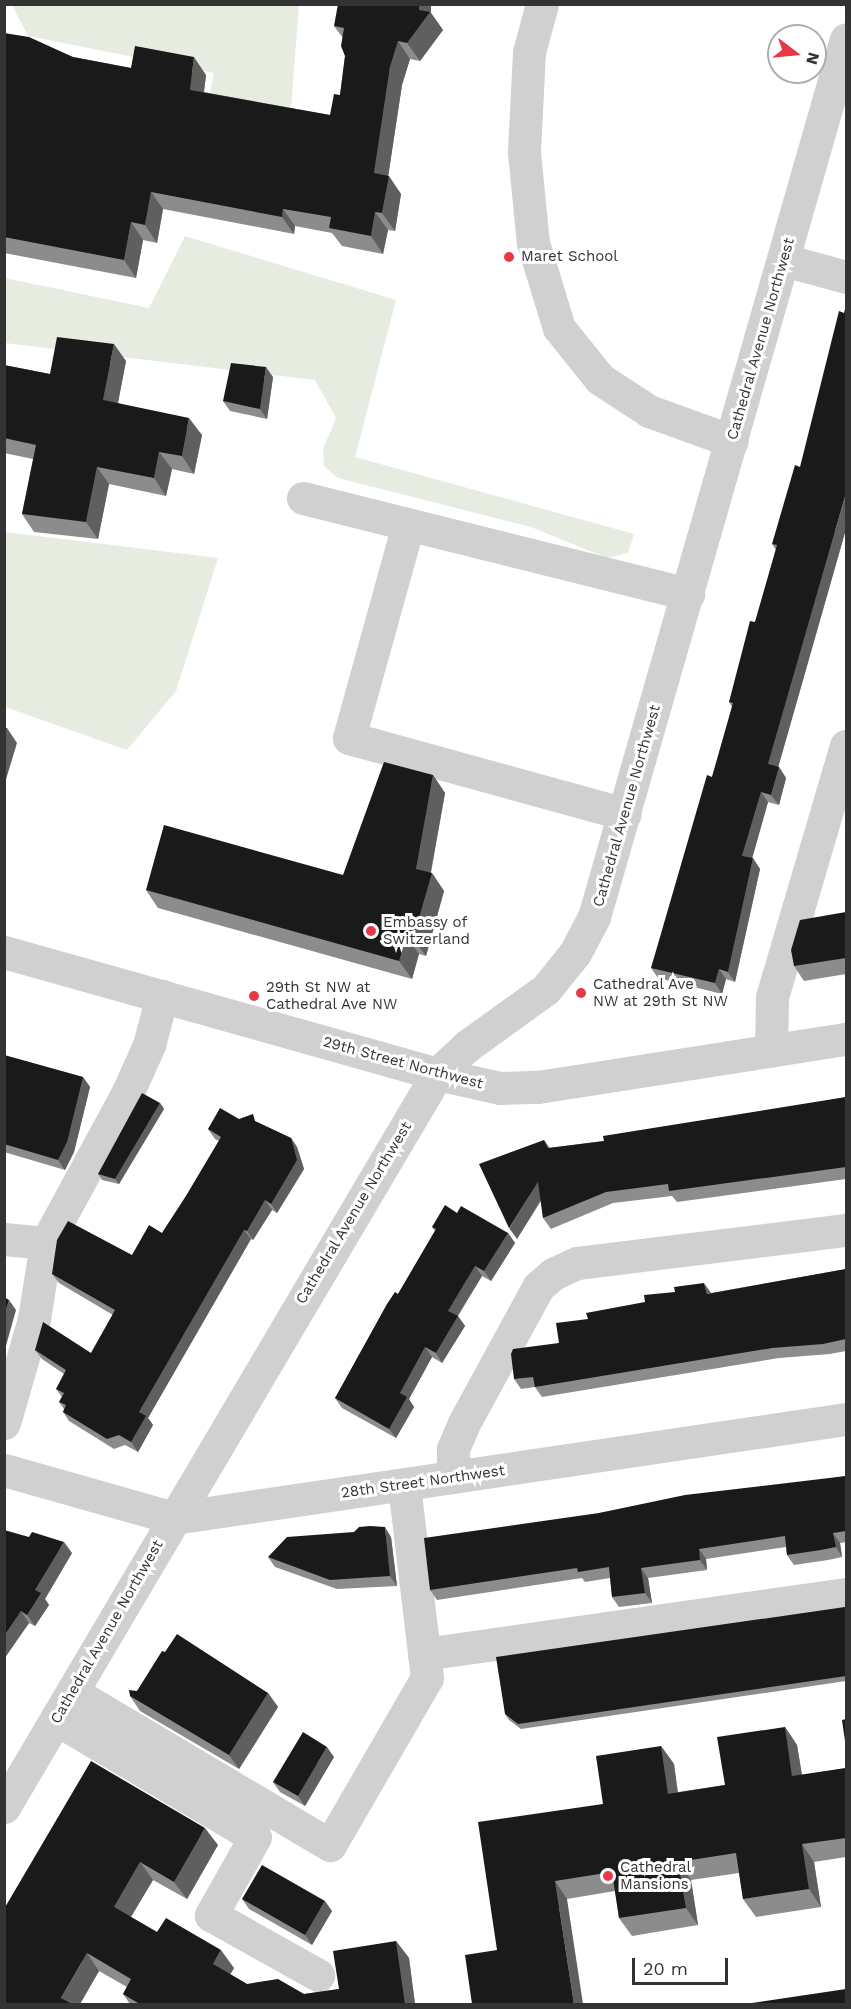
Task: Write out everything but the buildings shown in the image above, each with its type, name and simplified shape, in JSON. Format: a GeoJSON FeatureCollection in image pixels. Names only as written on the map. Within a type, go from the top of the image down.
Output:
{"type":"FeatureCollection","features":[{"type":"Feature","properties":{"kind":"street"},"geometry":{"type":"LineString","coordinates":[[542,4],[529,52],[524,152],[533,243],[559,328],[600,379],[639,405],[684,426],[732,441]]}},
{"type":"Feature","properties":{"kind":"street","name":"Cathedral Avenue Northwest"},"geometry":{"type":"LineString","coordinates":[[4,1808],[437,1074],[467,1046],[528,1005],[568,962],[594,917],[846,39]]}},
{"type":"Feature","properties":{"kind":"street"},"geometry":{"type":"LineString","coordinates":[[784,260],[846,277]]}},
{"type":"Feature","properties":{"kind":"street"},"geometry":{"type":"LineString","coordinates":[[303,498],[688,594]]}},
{"type":"Feature","properties":{"kind":"street"},"geometry":{"type":"LineString","coordinates":[[408,525],[349,738],[625,814]]}},
{"type":"Feature","properties":{"kind":"street"},"geometry":{"type":"LineString","coordinates":[[771,1051],[772,997],[846,746]]}},
{"type":"Feature","properties":{"kind":"street","name":"29th Street Northwest"},"geometry":{"type":"LineString","coordinates":[[4,952],[437,1074],[500,1088],[538,1087],[846,1039]]}},
{"type":"Feature","properties":{"kind":"street"},"geometry":{"type":"LineString","coordinates":[[4,1423],[34,1319],[46,1242],[127,1094],[149,1045],[162,996]]}},
{"type":"Feature","properties":{"kind":"street"},"geometry":{"type":"LineString","coordinates":[[453,1477],[453,1449],[464,1423],[538,1287],[553,1274],[577,1263],[846,1230]]}},
{"type":"Feature","properties":{"kind":"street"},"geometry":{"type":"LineString","coordinates":[[4,1239],[46,1242]]}},
{"type":"Feature","properties":{"kind":"street","name":"28th Street Northwest"},"geometry":{"type":"LineString","coordinates":[[4,1470],[174,1518],[846,1419]]}},
{"type":"Feature","properties":{"kind":"street"},"geometry":{"type":"LineString","coordinates":[[64,1706],[330,1845],[427,1678],[404,1484]]}},
{"type":"Feature","properties":{"kind":"street"},"geometry":{"type":"LineString","coordinates":[[424,1654],[846,1594]]}},
{"type":"Feature","properties":{"kind":"street"},"geometry":{"type":"LineString","coordinates":[[64,1706],[255,1837],[211,1915],[318,1975]]}},
{"type":"Feature","properties":{"kind":"shaded area"},"geometry":{"type":"Polygon","coordinates":[[[12,5],[299,5],[291,109],[210,93],[214,73],[28,36],[12,5]]]}},
{"type":"Feature","properties":{"kind":"shaded area"},"geometry":{"type":"Polygon","coordinates":[[[185,236],[396,300],[355,457],[634,534],[628,553],[607,558],[531,527],[338,478],[324,466],[323,449],[336,418],[315,380],[5,343],[5,278],[149,308],[185,236]]]}},
{"type":"Feature","properties":{"kind":"shaded area"},"geometry":{"type":"Polygon","coordinates":[[[5,532],[218,558],[176,691],[127,750],[5,707],[5,532]]]}},
{"type":"Feature","properties":{"kind":"place","name":"Maret School"},"geometry":{"type":"Point","coordinates":[509,257]}},
{"type":"Feature","properties":{"kind":"place","name":"Embassy of Switzerland"},"geometry":{"type":"Point","coordinates":[371,931]}},
{"type":"Feature","properties":{"kind":"place","name":"Cathedral Ave NW at 29th St NW"},"geometry":{"type":"Point","coordinates":[581,993]}},
{"type":"Feature","properties":{"kind":"place","name":"29th St NW at Cathedral Ave NW"},"geometry":{"type":"Point","coordinates":[254,996]}},
{"type":"Feature","properties":{"kind":"place","name":"Cathedral Mansions"},"geometry":{"type":"Point","coordinates":[608,1876]}}]}
